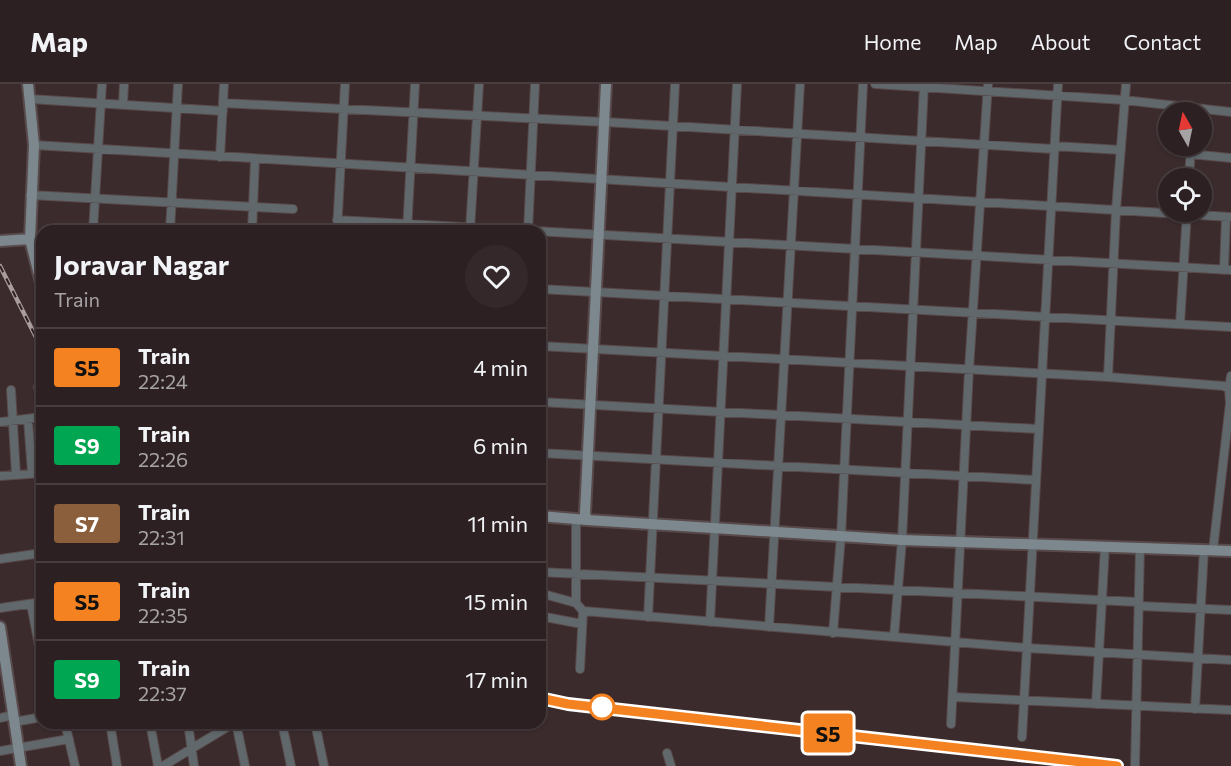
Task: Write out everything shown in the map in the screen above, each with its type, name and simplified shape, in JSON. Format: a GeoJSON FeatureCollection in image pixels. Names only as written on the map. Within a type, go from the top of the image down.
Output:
{"type":"FeatureCollection","features":[{"type":"Feature","properties":{"kind":"main road"},"geometry":{"type":"LineString","coordinates":[[28,84],[34,145],[30,195],[30,238],[36,262]]}},
{"type":"Feature","properties":{"kind":"main road"},"geometry":{"type":"LineString","coordinates":[[582,519],[585,513],[591,405],[606,84]]}},
{"type":"Feature","properties":{"kind":"main road"},"geometry":{"type":"LineString","coordinates":[[0,241],[30,238]]}},
{"type":"Feature","properties":{"kind":"main road"},"geometry":{"type":"LineString","coordinates":[[546,516],[902,540],[1231,551]]}},
{"type":"Feature","properties":{"kind":"main road"},"geometry":{"type":"LineString","coordinates":[[0,627],[21,766]]}},
{"type":"Feature","properties":{"kind":"street"},"geometry":{"type":"LineString","coordinates":[[93,225],[102,84]]}},
{"type":"Feature","properties":{"kind":"street"},"geometry":{"type":"LineString","coordinates":[[123,104],[124,84]]}},
{"type":"Feature","properties":{"kind":"street"},"geometry":{"type":"LineString","coordinates":[[170,225],[178,84]]}},
{"type":"Feature","properties":{"kind":"street"},"geometry":{"type":"LineString","coordinates":[[220,156],[224,84]]}},
{"type":"Feature","properties":{"kind":"street"},"geometry":{"type":"LineString","coordinates":[[337,225],[345,84]]}},
{"type":"Feature","properties":{"kind":"street"},"geometry":{"type":"LineString","coordinates":[[407,225],[415,84]]}},
{"type":"Feature","properties":{"kind":"street"},"geometry":{"type":"LineString","coordinates":[[471,225],[479,84]]}},
{"type":"Feature","properties":{"kind":"street"},"geometry":{"type":"LineString","coordinates":[[528,225],[536,84]]}},
{"type":"Feature","properties":{"kind":"street"},"geometry":{"type":"LineString","coordinates":[[648,617],[655,524],[675,84]]}},
{"type":"Feature","properties":{"kind":"street"},"geometry":{"type":"LineString","coordinates":[[710,622],[737,84]]}},
{"type":"Feature","properties":{"kind":"street"},"geometry":{"type":"LineString","coordinates":[[769,627],[800,84]]}},
{"type":"Feature","properties":{"kind":"street"},"geometry":{"type":"LineString","coordinates":[[833,633],[841,536],[863,84]]}},
{"type":"Feature","properties":{"kind":"street"},"geometry":{"type":"LineString","coordinates":[[875,84],[988,87],[1158,105]]}},
{"type":"Feature","properties":{"kind":"street"},"geometry":{"type":"LineString","coordinates":[[1022,737],[1058,84]]}},
{"type":"Feature","properties":{"kind":"street"},"geometry":{"type":"LineString","coordinates":[[1108,377],[1116,210],[1126,84]]}},
{"type":"Feature","properties":{"kind":"street"},"geometry":{"type":"LineString","coordinates":[[894,637],[902,540],[924,86]]}},
{"type":"Feature","properties":{"kind":"street"},"geometry":{"type":"LineString","coordinates":[[951,724],[957,642],[969,369],[988,87]]}},
{"type":"Feature","properties":{"kind":"street"},"geometry":{"type":"LineString","coordinates":[[30,99],[177,108],[344,108],[984,145],[1121,150]]}},
{"type":"Feature","properties":{"kind":"street"},"geometry":{"type":"LineString","coordinates":[[1212,111],[1231,112]]}},
{"type":"Feature","properties":{"kind":"street"},"geometry":{"type":"LineString","coordinates":[[34,145],[1158,212]]}},
{"type":"Feature","properties":{"kind":"street"},"geometry":{"type":"LineString","coordinates":[[1212,154],[1231,158]]}},
{"type":"Feature","properties":{"kind":"street"},"geometry":{"type":"LineString","coordinates":[[252,225],[255,159]]}},
{"type":"Feature","properties":{"kind":"street"},"geometry":{"type":"LineString","coordinates":[[30,195],[293,209]]}},
{"type":"Feature","properties":{"kind":"street"},"geometry":{"type":"LineString","coordinates":[[546,231],[1227,270],[1229,217],[1212,215]]}},
{"type":"Feature","properties":{"kind":"street"},"geometry":{"type":"LineString","coordinates":[[337,220],[387,225]]}},
{"type":"Feature","properties":{"kind":"street"},"geometry":{"type":"LineString","coordinates":[[1180,324],[1187,222]]}},
{"type":"Feature","properties":{"kind":"street"},"geometry":{"type":"LineString","coordinates":[[30,238],[36,239]]}},
{"type":"Feature","properties":{"kind":"street"},"geometry":{"type":"LineString","coordinates":[[546,289],[1231,327]]}},
{"type":"Feature","properties":{"kind":"street"},"geometry":{"type":"LineString","coordinates":[[546,346],[1108,377],[1216,384],[1229,389]]}},
{"type":"Feature","properties":{"kind":"street"},"geometry":{"type":"LineString","coordinates":[[1195,709],[1201,609],[1230,403],[1231,376]]}},
{"type":"Feature","properties":{"kind":"street"},"geometry":{"type":"LineString","coordinates":[[11,390],[16,475]]}},
{"type":"Feature","properties":{"kind":"street"},"geometry":{"type":"LineString","coordinates":[[546,402],[1038,429]]}},
{"type":"Feature","properties":{"kind":"street"},"geometry":{"type":"LineString","coordinates":[[0,422],[36,418]]}},
{"type":"Feature","properties":{"kind":"street"},"geometry":{"type":"LineString","coordinates":[[28,419],[32,473]]}},
{"type":"Feature","properties":{"kind":"street"},"geometry":{"type":"LineString","coordinates":[[546,453],[1036,480]]}},
{"type":"Feature","properties":{"kind":"street"},"geometry":{"type":"LineString","coordinates":[[0,476],[36,473]]}},
{"type":"Feature","properties":{"kind":"street"},"geometry":{"type":"LineString","coordinates":[[576,603],[576,573],[582,519]]}},
{"type":"Feature","properties":{"kind":"street"},"geometry":{"type":"LineString","coordinates":[[1096,704],[1105,546]]}},
{"type":"Feature","properties":{"kind":"street"},"geometry":{"type":"LineString","coordinates":[[1134,766],[1140,547]]}},
{"type":"Feature","properties":{"kind":"street"},"geometry":{"type":"LineString","coordinates":[[0,559],[36,554]]}},
{"type":"Feature","properties":{"kind":"street"},"geometry":{"type":"LineString","coordinates":[[546,572],[1102,600],[1231,610]]}},
{"type":"Feature","properties":{"kind":"street"},"geometry":{"type":"LineString","coordinates":[[546,595],[576,603],[583,611],[1027,648],[1231,660]]}},
{"type":"Feature","properties":{"kind":"street"},"geometry":{"type":"LineString","coordinates":[[0,608],[36,603]]}},
{"type":"Feature","properties":{"kind":"street"},"geometry":{"type":"LineString","coordinates":[[31,604],[36,630]]}},
{"type":"Feature","properties":{"kind":"street"},"geometry":{"type":"LineString","coordinates":[[580,669],[583,611]]}},
{"type":"Feature","properties":{"kind":"street"},"geometry":{"type":"LineString","coordinates":[[546,617],[582,624]]}},
{"type":"Feature","properties":{"kind":"street"},"geometry":{"type":"LineString","coordinates":[[953,697],[1231,710]]}},
{"type":"Feature","properties":{"kind":"street"},"geometry":{"type":"LineString","coordinates":[[0,718],[36,717]]}},
{"type":"Feature","properties":{"kind":"street"},"geometry":{"type":"LineString","coordinates":[[66,729],[75,766]]}},
{"type":"Feature","properties":{"kind":"street"},"geometry":{"type":"LineString","coordinates":[[111,729],[117,766]]}},
{"type":"Feature","properties":{"kind":"street"},"geometry":{"type":"LineString","coordinates":[[152,729],[161,766],[224,729]]}},
{"type":"Feature","properties":{"kind":"street"},"geometry":{"type":"LineString","coordinates":[[189,729],[195,766]]}},
{"type":"Feature","properties":{"kind":"street"},"geometry":{"type":"LineString","coordinates":[[236,729],[245,766]]}},
{"type":"Feature","properties":{"kind":"street"},"geometry":{"type":"LineString","coordinates":[[283,729],[291,766]]}},
{"type":"Feature","properties":{"kind":"street"},"geometry":{"type":"LineString","coordinates":[[316,729],[324,766]]}},
{"type":"Feature","properties":{"kind":"street"},"geometry":{"type":"LineString","coordinates":[[0,751],[69,739]]}},
{"type":"Feature","properties":{"kind":"street"},"geometry":{"type":"LineString","coordinates":[[667,753],[671,766]]}},
{"type":"Feature","properties":{"kind":"railway"},"geometry":{"type":"LineString","coordinates":[[0,266],[36,337]]}},
{"type":"Feature","properties":{"kind":"railway"},"geometry":{"type":"LineString","coordinates":[[546,699],[1118,766]]}},
{"type":"Feature","properties":{"kind":"train","name":"S5"},"geometry":{"type":"LineString","coordinates":[[546,699],[568,704],[1117,766]]}}]}
